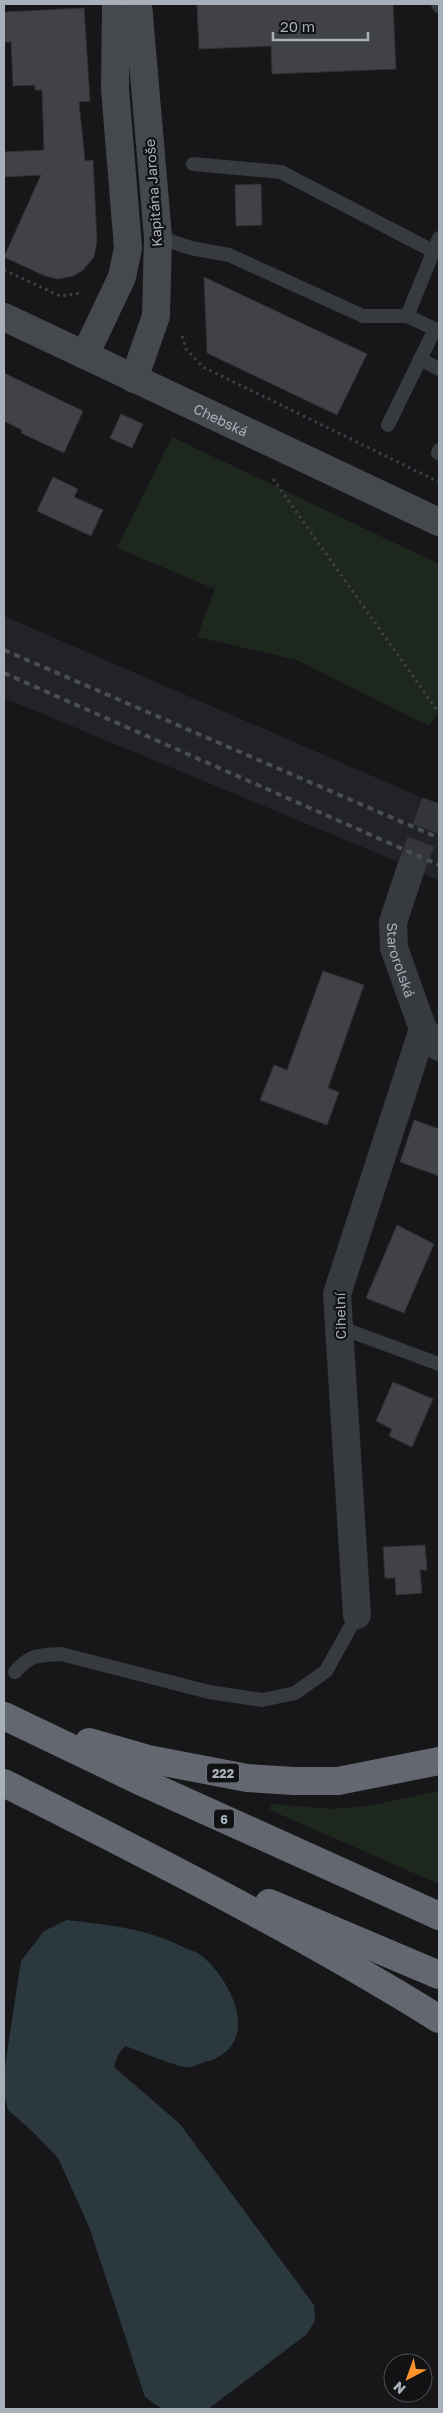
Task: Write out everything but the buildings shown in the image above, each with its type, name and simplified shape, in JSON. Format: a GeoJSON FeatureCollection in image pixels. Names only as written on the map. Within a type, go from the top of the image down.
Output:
{"type":"FeatureCollection","features":[{"type":"Feature","properties":{"kind":"highway","name":"222"},"geometry":{"type":"LineString","coordinates":[[7,1718],[148,1760],[247,1778],[338,1781],[439,1761]]}},
{"type":"Feature","properties":{"kind":"highway","name":"6"},"geometry":{"type":"LineString","coordinates":[[7,1718],[140,1781],[439,1916]]}},
{"type":"Feature","properties":{"kind":"highway"},"geometry":{"type":"LineString","coordinates":[[4,1783],[355,1967],[439,2019]]}},
{"type":"Feature","properties":{"kind":"highway"},"geometry":{"type":"LineString","coordinates":[[104,1834],[439,1975]]}},
{"type":"Feature","properties":{"kind":"street"},"geometry":{"type":"LineString","coordinates":[[85,355],[122,277],[128,248],[115,89],[116,4]]}},
{"type":"Feature","properties":{"kind":"street","name":"Kapitána Jaroše"},"geometry":{"type":"LineString","coordinates":[[134,379],[156,316],[158,238],[138,4]]}},
{"type":"Feature","properties":{"kind":"street","name":"Chebská"},"geometry":{"type":"LineString","coordinates":[[4,317],[439,522]]}},
{"type":"Feature","properties":{"kind":"street","name":"Starorolská"},"geometry":{"type":"LineString","coordinates":[[411,868],[393,922],[394,948],[431,1038]]}},
{"type":"Feature","properties":{"kind":"street","name":"Cihelní"},"geometry":{"type":"LineString","coordinates":[[356,1615],[337,1294],[431,1038]]}},
{"type":"Feature","properties":{"kind":"lane"},"geometry":{"type":"LineString","coordinates":[[193,164],[281,172],[433,251]]}},
{"type":"Feature","properties":{"kind":"lane"},"geometry":{"type":"LineString","coordinates":[[158,238],[191,248],[230,255],[363,316],[407,316],[437,330],[420,359],[388,425]]}},
{"type":"Feature","properties":{"kind":"lane"},"geometry":{"type":"LineString","coordinates":[[407,316],[439,238]]}},
{"type":"Feature","properties":{"kind":"lane"},"geometry":{"type":"LineString","coordinates":[[420,359],[439,369]]}},
{"type":"Feature","properties":{"kind":"lane"},"geometry":{"type":"LineString","coordinates":[[339,1327],[439,1364]]}},
{"type":"Feature","properties":{"kind":"lane"},"geometry":{"type":"LineString","coordinates":[[15,1672],[22,1663],[36,1655],[62,1654],[209,1692],[262,1700],[296,1693],[326,1671],[356,1615]]}},
{"type":"Feature","properties":{"kind":"path"},"geometry":{"type":"LineString","coordinates":[[4,270],[60,296],[83,292]]}},
{"type":"Feature","properties":{"kind":"path"},"geometry":{"type":"LineString","coordinates":[[180,333],[186,349],[202,368],[439,482]]}},
{"type":"Feature","properties":{"kind":"path"},"geometry":{"type":"LineString","coordinates":[[272,476],[439,713]]}},
{"type":"Feature","properties":{"kind":"shaded area"},"geometry":{"type":"Polygon","coordinates":[[[172,437],[439,564],[439,710],[429,726],[297,660],[197,637],[215,589],[117,548],[172,437]]]}},
{"type":"Feature","properties":{"kind":"shaded area"},"geometry":{"type":"Polygon","coordinates":[[[4,616],[439,805],[439,881],[391,859],[4,698],[4,616]]]}},
{"type":"Feature","properties":{"kind":"shaded area"},"geometry":{"type":"Polygon","coordinates":[[[439,1791],[439,1884],[270,1810],[271,1804],[332,1809],[368,1806],[439,1791]]]}},
{"type":"Feature","properties":{"kind":"shaded area"},"geometry":{"type":"Polygon","coordinates":[[[67,1920],[142,1932],[198,1953],[223,1980],[237,2011],[238,2026],[234,2041],[225,2052],[209,2061],[187,2067],[125,2046],[118,2055],[114,2067],[180,2124],[314,2305],[315,2321],[307,2334],[208,2409],[162,2409],[145,2397],[90,2229],[58,2158],[8,2110],[4,2093],[4,2072],[21,1961],[44,1931],[67,1920]]]}},
{"type":"Feature","properties":{"kind":"tunnel"},"geometry":{"type":"LineString","coordinates":[[411,868],[439,794]]}},
{"type":"Feature","properties":{"kind":"railway"},"geometry":{"type":"LineString","coordinates":[[4,650],[439,838]]}},
{"type":"Feature","properties":{"kind":"railway"},"geometry":{"type":"LineString","coordinates":[[4,673],[439,865]]}}]}
